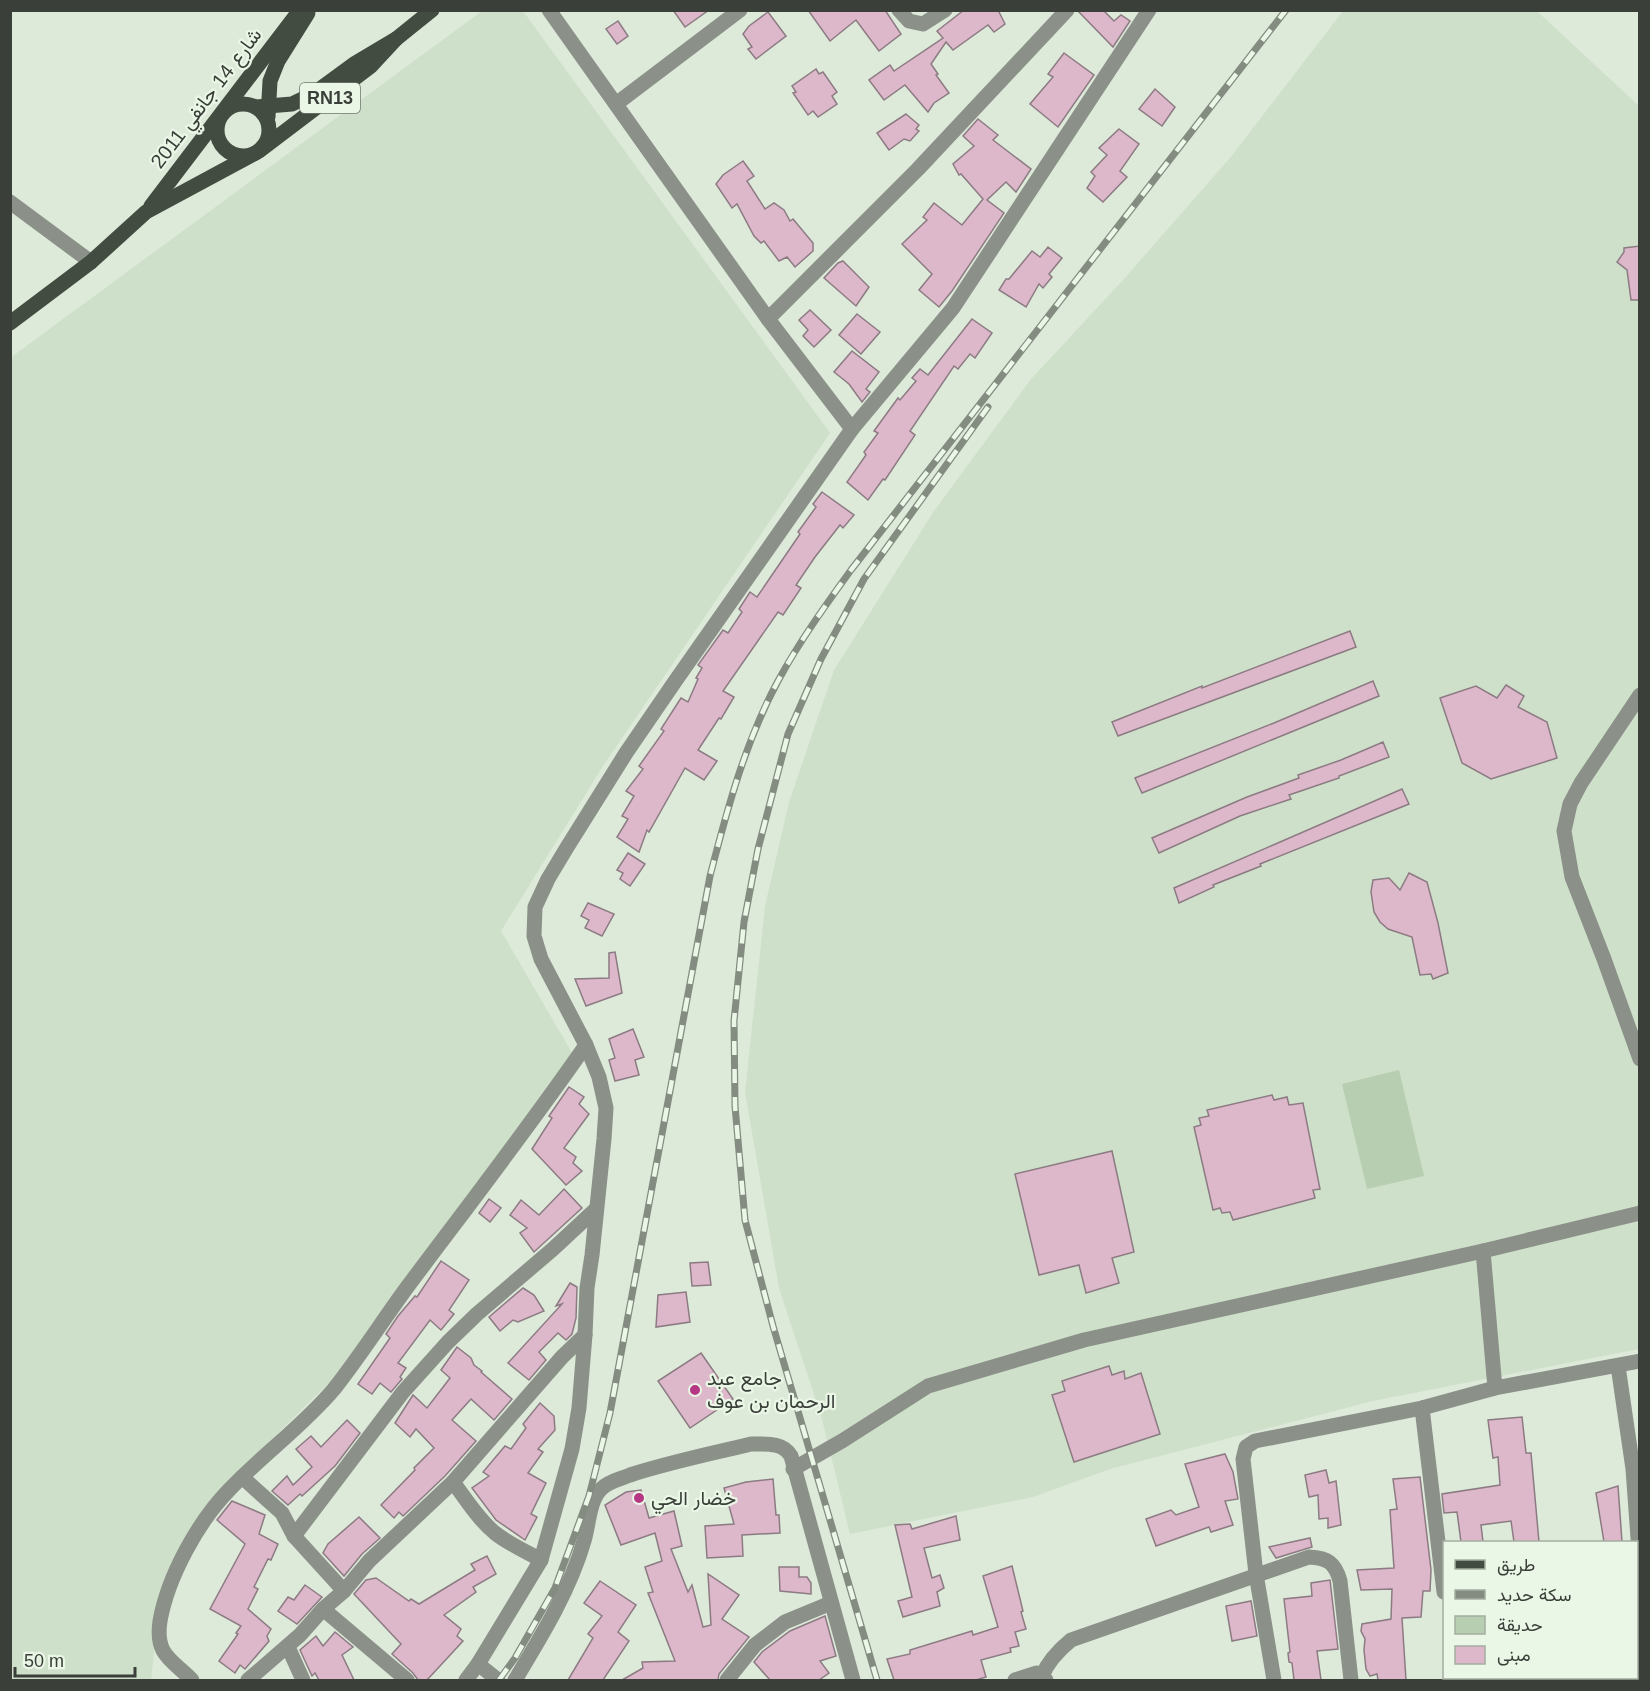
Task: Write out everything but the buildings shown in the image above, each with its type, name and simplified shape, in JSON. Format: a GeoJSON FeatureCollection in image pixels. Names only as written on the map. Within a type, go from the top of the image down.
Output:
{"type":"FeatureCollection","features":[{"type":"Feature","properties":{"kind":"main road","name":"شارع 14 جانفي 2011"},"geometry":{"type":"LineString","coordinates":[[146,212],[224,113],[274,42],[300,10]]}},
{"type":"Feature","properties":{"kind":"main road","name":"شارع 14 جانفي 2011"},"geometry":{"type":"LineString","coordinates":[[264,111],[270,81],[278,61],[310,10]]}},
{"type":"Feature","properties":{"kind":"main road","name":"RN13"},"geometry":{"type":"LineString","coordinates":[[10,323],[91,262],[146,212],[259,151],[371,66],[396,39],[432,10]]}},
{"type":"Feature","properties":{"kind":"main road"},"geometry":{"type":"LineString","coordinates":[[264,111],[270,128],[269,137],[259,151],[243,156],[227,151],[218,137],[219,120],[224,113],[238,104],[264,111],[292,104],[313,94],[354,64],[396,39]]}},
{"type":"Feature","properties":{"kind":"street"},"geometry":{"type":"LineString","coordinates":[[549,10],[768,319],[852,429]]}},
{"type":"Feature","properties":{"kind":"street"},"geometry":{"type":"LineString","coordinates":[[616,104],[740,10]]}},
{"type":"Feature","properties":{"kind":"street"},"geometry":{"type":"LineString","coordinates":[[899,10],[909,21],[923,24],[945,10]]}},
{"type":"Feature","properties":{"kind":"street"},"geometry":{"type":"LineString","coordinates":[[768,319],[918,169],[1067,10]]}},
{"type":"Feature","properties":{"kind":"street"},"geometry":{"type":"LineString","coordinates":[[466,1680],[541,1560],[572,1449],[579,1408],[587,1288],[606,1108],[599,1077],[586,1045],[541,959],[534,936],[535,907],[548,879],[626,753],[852,429],[953,308],[1149,10]]}},
{"type":"Feature","properties":{"kind":"street"},"geometry":{"type":"LineString","coordinates":[[10,202],[91,262]]}},
{"type":"Feature","properties":{"kind":"street"},"geometry":{"type":"LineString","coordinates":[[1640,695],[1581,783],[1570,804],[1564,831],[1572,877],[1640,1059]]}},
{"type":"Feature","properties":{"kind":"street"},"geometry":{"type":"LineString","coordinates":[[192,1680],[168,1658],[159,1643],[160,1621],[179,1564],[199,1529],[216,1504],[333,1390],[586,1045]]}},
{"type":"Feature","properties":{"kind":"street"},"geometry":{"type":"LineString","coordinates":[[294,1536],[404,1392],[441,1351],[477,1314],[596,1209]]}},
{"type":"Feature","properties":{"kind":"street"},"geometry":{"type":"LineString","coordinates":[[793,1469],[842,1441],[928,1386],[1084,1340],[1483,1251],[1640,1213]]}},
{"type":"Feature","properties":{"kind":"street"},"geometry":{"type":"LineString","coordinates":[[1483,1251],[1495,1388]]}},
{"type":"Feature","properties":{"kind":"street"},"geometry":{"type":"LineString","coordinates":[[249,1680],[288,1647],[323,1609],[344,1592],[369,1561],[453,1482],[562,1357],[585,1335]]}},
{"type":"Feature","properties":{"kind":"street"},"geometry":{"type":"LineString","coordinates":[[1274,1680],[1256,1574],[1243,1459],[1246,1447],[1255,1441],[1422,1408],[1495,1388],[1640,1361]]}},
{"type":"Feature","properties":{"kind":"street"},"geometry":{"type":"LineString","coordinates":[[1618,1366],[1633,1469],[1640,1565]]}},
{"type":"Feature","properties":{"kind":"street"},"geometry":{"type":"LineString","coordinates":[[1422,1408],[1443,1584]]}},
{"type":"Feature","properties":{"kind":"street"},"geometry":{"type":"LineString","coordinates":[[514,1680],[538,1642],[567,1584],[584,1542],[593,1504],[600,1489],[610,1483],[661,1465],[751,1444],[781,1446],[791,1456],[852,1680]]}},
{"type":"Feature","properties":{"kind":"street"},"geometry":{"type":"LineString","coordinates":[[242,1478],[282,1514],[294,1536],[344,1592]]}},
{"type":"Feature","properties":{"kind":"street"},"geometry":{"type":"LineString","coordinates":[[453,1482],[481,1519],[495,1532],[541,1560]]}},
{"type":"Feature","properties":{"kind":"street"},"geometry":{"type":"LineString","coordinates":[[1015,1680],[1031,1674],[1044,1678],[1046,1667],[1071,1640],[1309,1557],[1324,1558],[1337,1569],[1351,1680]]}},
{"type":"Feature","properties":{"kind":"street"},"geometry":{"type":"LineString","coordinates":[[727,1680],[756,1645],[785,1622],[831,1603]]}},
{"type":"Feature","properties":{"kind":"street"},"geometry":{"type":"LineString","coordinates":[[323,1609],[406,1680]]}},
{"type":"Feature","properties":{"kind":"street"},"geometry":{"type":"LineString","coordinates":[[288,1647],[303,1680]]}},
{"type":"Feature","properties":{"kind":"street"},"geometry":{"type":"LineString","coordinates":[[478,1664],[498,1680]]}},
{"type":"Feature","properties":{"kind":"shaded area"},"geometry":{"type":"Polygon","coordinates":[[[482,11],[523,11],[830,433],[601,769],[501,931],[574,1056],[331,1381],[212,1498],[162,1587],[151,1680],[11,1680],[10,358],[482,11]]]}},
{"type":"Feature","properties":{"kind":"shaded area"},"geometry":{"type":"Polygon","coordinates":[[[1343,11],[1537,11],[1639,106],[1639,1349],[1373,1401],[1110,1469],[1033,1497],[850,1534],[822,1419],[779,1288],[745,1092],[765,906],[789,802],[834,670],[934,511],[1031,379],[1123,280],[1230,158],[1343,11]]]}},
{"type":"Feature","properties":{"kind":"green space"},"geometry":{"type":"Polygon","coordinates":[[[1399,1070],[1424,1176],[1367,1189],[1342,1084],[1399,1070]]]}},
{"type":"Feature","properties":{"kind":"railway"},"geometry":{"type":"LineString","coordinates":[[499,1680],[515,1658],[555,1588],[589,1496],[610,1413],[710,876],[746,752],[766,704],[795,652],[851,570],[1286,10]]}},
{"type":"Feature","properties":{"kind":"railway"},"geometry":{"type":"LineString","coordinates":[[877,1680],[773,1326],[745,1220],[735,1106],[734,1021],[744,922],[758,849],[788,734],[821,659],[864,579],[988,407]]}},
{"type":"Feature","properties":{"kind":"place","name":"جامع عبد الرحمان بن عوف"},"geometry":{"type":"Point","coordinates":[695,1390]}},
{"type":"Feature","properties":{"kind":"place","name":"خضار الحي"},"geometry":{"type":"Point","coordinates":[639,1498]}}]}
